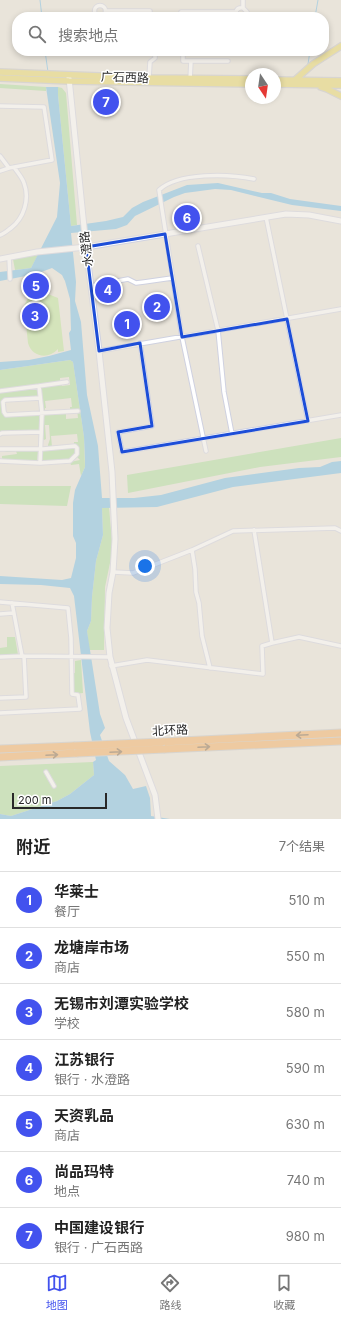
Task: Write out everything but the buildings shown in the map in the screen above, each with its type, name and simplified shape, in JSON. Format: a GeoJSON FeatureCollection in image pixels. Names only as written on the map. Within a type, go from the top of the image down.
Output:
{"type":"FeatureCollection","features":[{"type":"Feature","properties":{"kind":"highway"},"geometry":{"type":"LineString","coordinates":[[317,734],[341,730]]}},
{"type":"Feature","properties":{"kind":"highway","name":"北环路"},"geometry":{"type":"LineString","coordinates":[[0,749],[341,733]]}},
{"type":"Feature","properties":{"kind":"highway","name":"北环路"},"geometry":{"type":"LineString","coordinates":[[0,757],[341,741]]}},
{"type":"Feature","properties":{"kind":"highway"},"geometry":{"type":"LineString","coordinates":[[0,745],[29,748]]}},
{"type":"Feature","properties":{"kind":"highway"},"geometry":{"type":"LineString","coordinates":[[0,761],[33,756]]}},
{"type":"Feature","properties":{"kind":"main road"},"geometry":{"type":"LineString","coordinates":[[329,54],[341,46]]}},
{"type":"Feature","properties":{"kind":"main road"},"geometry":{"type":"LineString","coordinates":[[295,80],[313,64],[325,56]]}},
{"type":"Feature","properties":{"kind":"main road","name":"广石西路"},"geometry":{"type":"LineString","coordinates":[[0,72],[56,78],[149,78],[190,80],[245,79]]}},
{"type":"Feature","properties":{"kind":"main road"},"geometry":{"type":"LineString","coordinates":[[0,78],[43,77]]}},
{"type":"Feature","properties":{"kind":"main road"},"geometry":{"type":"LineString","coordinates":[[69,78],[190,80],[245,84]]}},
{"type":"Feature","properties":{"kind":"main road"},"geometry":{"type":"LineString","coordinates":[[281,80],[341,81]]}},
{"type":"Feature","properties":{"kind":"main road"},"geometry":{"type":"LineString","coordinates":[[281,84],[341,85]]}},
{"type":"Feature","properties":{"kind":"main road"},"geometry":{"type":"LineString","coordinates":[[309,85],[327,88],[341,96]]}},
{"type":"Feature","properties":{"kind":"street"},"geometry":{"type":"LineString","coordinates":[[101,0],[101,6]]}},
{"type":"Feature","properties":{"kind":"street"},"geometry":{"type":"LineString","coordinates":[[243,0],[243,8],[247,12]]}},
{"type":"Feature","properties":{"kind":"street"},"geometry":{"type":"LineString","coordinates":[[101,6],[104,7],[106,11],[150,12]]}},
{"type":"Feature","properties":{"kind":"street"},"geometry":{"type":"LineString","coordinates":[[95,12],[96,8],[101,6]]}},
{"type":"Feature","properties":{"kind":"street"},"geometry":{"type":"LineString","coordinates":[[181,12],[236,12],[238,9],[243,8]]}},
{"type":"Feature","properties":{"kind":"street"},"geometry":{"type":"LineString","coordinates":[[149,78],[150,62],[155,58],[155,56]]}},
{"type":"Feature","properties":{"kind":"street"},"geometry":{"type":"LineString","coordinates":[[183,56],[183,61],[228,61]]}},
{"type":"Feature","properties":{"kind":"street"},"geometry":{"type":"LineString","coordinates":[[190,80],[191,61]]}},
{"type":"Feature","properties":{"kind":"street","name":"水澄路"},"geometry":{"type":"LineString","coordinates":[[69,78],[84,234],[99,351],[113,494],[116,539],[113,572],[109,593],[107,628],[111,666],[126,718],[155,794],[158,817]]}},
{"type":"Feature","properties":{"kind":"street"},"geometry":{"type":"LineString","coordinates":[[0,106],[44,107],[52,160],[8,168],[0,171]]}},
{"type":"Feature","properties":{"kind":"street"},"geometry":{"type":"LineString","coordinates":[[0,156],[8,168]]}},
{"type":"Feature","properties":{"kind":"street"},"geometry":{"type":"LineString","coordinates":[[0,234],[3,234],[18,223],[25,209],[26,194],[24,182],[14,167]]}},
{"type":"Feature","properties":{"kind":"street"},"geometry":{"type":"LineString","coordinates":[[206,451],[182,337],[159,190],[165,184],[185,178],[209,176],[243,177],[254,179]]}},
{"type":"Feature","properties":{"kind":"street"},"geometry":{"type":"LineString","coordinates":[[0,259],[37,252],[86,247],[286,214],[310,215],[341,221]]}},
{"type":"Feature","properties":{"kind":"street"},"geometry":{"type":"LineString","coordinates":[[266,217],[308,421]]}},
{"type":"Feature","properties":{"kind":"street"},"geometry":{"type":"LineString","coordinates":[[198,246],[218,330],[224,392],[232,434]]}},
{"type":"Feature","properties":{"kind":"street"},"geometry":{"type":"LineString","coordinates":[[9,257],[10,279]]}},
{"type":"Feature","properties":{"kind":"street"},"geometry":{"type":"LineString","coordinates":[[91,286],[128,279],[136,283],[172,278]]}},
{"type":"Feature","properties":{"kind":"street"},"geometry":{"type":"LineString","coordinates":[[99,351],[341,309]]}},
{"type":"Feature","properties":{"kind":"street"},"geometry":{"type":"LineString","coordinates":[[140,343],[152,426],[118,432],[122,452],[341,416]]}},
{"type":"Feature","properties":{"kind":"street"},"geometry":{"type":"LineString","coordinates":[[0,391],[67,382]]}},
{"type":"Feature","properties":{"kind":"street"},"geometry":{"type":"LineString","coordinates":[[38,386],[42,413],[40,463]]}},
{"type":"Feature","properties":{"kind":"street"},"geometry":{"type":"LineString","coordinates":[[40,398],[5,400],[3,402],[4,412],[6,415],[78,411]]}},
{"type":"Feature","properties":{"kind":"street"},"geometry":{"type":"LineString","coordinates":[[0,434],[41,432]]}},
{"type":"Feature","properties":{"kind":"street"},"geometry":{"type":"LineString","coordinates":[[0,449],[75,446],[77,450],[77,454],[70,461],[40,463],[0,461]]}},
{"type":"Feature","properties":{"kind":"street"},"geometry":{"type":"LineString","coordinates":[[113,572],[133,573],[192,550],[233,531],[335,528],[341,531]]}},
{"type":"Feature","properties":{"kind":"street"},"geometry":{"type":"LineString","coordinates":[[254,530],[272,643]]}},
{"type":"Feature","properties":{"kind":"street"},"geometry":{"type":"LineString","coordinates":[[192,550],[196,592],[200,603],[202,636],[210,668]]}},
{"type":"Feature","properties":{"kind":"street"},"geometry":{"type":"LineString","coordinates":[[0,602],[68,608],[71,638],[70,656],[72,694],[78,695],[80,709],[0,713]]}},
{"type":"Feature","properties":{"kind":"street"},"geometry":{"type":"LineString","coordinates":[[0,698],[26,697],[23,656],[12,603]]}},
{"type":"Feature","properties":{"kind":"street"},"geometry":{"type":"LineString","coordinates":[[0,614],[13,613]]}},
{"type":"Feature","properties":{"kind":"street"},"geometry":{"type":"LineString","coordinates":[[111,666],[124,662],[147,660],[263,674],[262,646],[299,637],[341,646]]}},
{"type":"Feature","properties":{"kind":"street"},"geometry":{"type":"LineString","coordinates":[[0,658],[23,656],[110,656]]}},
{"type":"Feature","properties":{"kind":"street"},"geometry":{"type":"LineString","coordinates":[[46,772],[54,786]]}},
{"type":"Feature","properties":{"kind":"highlighted area"},"geometry":{"type":"Polygon","coordinates":[[[165,234],[182,337],[287,319],[308,421],[122,452],[118,432],[152,426],[140,343],[99,351],[86,247],[165,234]]]}},
{"type":"Feature","properties":{"kind":"green space"},"geometry":{"type":"Polygon","coordinates":[[[0,84],[46,87],[46,91],[0,88],[0,84]]]}},
{"type":"Feature","properties":{"kind":"green space"},"geometry":{"type":"Polygon","coordinates":[[[58,87],[62,88],[66,93],[77,225],[71,226],[58,95],[58,87]]]}},
{"type":"Feature","properties":{"kind":"green space"},"geometry":{"type":"Polygon","coordinates":[[[38,255],[31,268],[15,270],[13,259],[38,255]]]}},
{"type":"Feature","properties":{"kind":"green space"},"geometry":{"type":"Polygon","coordinates":[[[39,294],[48,294],[58,298],[64,351],[58,352],[58,349],[50,355],[45,356],[37,354],[30,348],[28,343],[24,306],[28,298],[39,294]]]}},
{"type":"Feature","properties":{"kind":"green space"},"geometry":{"type":"Polygon","coordinates":[[[70,360],[73,362],[84,437],[85,467],[81,476],[79,464],[71,465],[70,462],[80,460],[76,456],[78,448],[77,445],[74,445],[74,442],[78,442],[77,434],[51,436],[52,447],[48,447],[50,439],[49,425],[45,425],[46,439],[43,439],[45,415],[66,413],[66,419],[78,418],[77,409],[70,410],[70,407],[72,407],[71,398],[45,401],[46,408],[44,412],[41,387],[61,384],[62,386],[70,385],[69,377],[60,378],[60,381],[0,389],[0,370],[70,360]]]}},
{"type":"Feature","properties":{"kind":"green space"},"geometry":{"type":"Polygon","coordinates":[[[36,388],[38,393],[37,397],[4,399],[3,414],[6,416],[39,415],[39,430],[0,433],[0,392],[36,388]]]}},
{"type":"Feature","properties":{"kind":"green space"},"geometry":{"type":"Polygon","coordinates":[[[341,438],[341,457],[260,467],[128,493],[127,475],[341,438]]]}},
{"type":"Feature","properties":{"kind":"green space"},"geometry":{"type":"Polygon","coordinates":[[[76,448],[76,453],[69,460],[43,462],[41,460],[41,452],[44,450],[76,448]]]}},
{"type":"Feature","properties":{"kind":"green space"},"geometry":{"type":"Polygon","coordinates":[[[37,449],[37,461],[3,460],[2,458],[2,456],[17,454],[16,451],[7,452],[1,450],[37,449]]]}},
{"type":"Feature","properties":{"kind":"green space"},"geometry":{"type":"Polygon","coordinates":[[[0,486],[71,486],[67,506],[0,504],[0,486]]]}},
{"type":"Feature","properties":{"kind":"green space"},"geometry":{"type":"Polygon","coordinates":[[[109,507],[112,542],[111,558],[105,587],[104,650],[89,650],[87,631],[91,621],[96,561],[103,535],[102,508],[109,507]]]}},
{"type":"Feature","properties":{"kind":"green space"},"geometry":{"type":"Polygon","coordinates":[[[7,637],[15,637],[18,655],[0,656],[0,648],[7,647],[7,637]]]}},
{"type":"Feature","properties":{"kind":"green space"},"geometry":{"type":"Polygon","coordinates":[[[81,660],[83,693],[74,694],[72,673],[75,673],[75,661],[81,660]]]}},
{"type":"Feature","properties":{"kind":"green space"},"geometry":{"type":"Polygon","coordinates":[[[93,762],[94,775],[70,794],[57,801],[11,816],[0,814],[0,766],[93,762]]]}},
{"type":"Feature","properties":{"kind":"water"},"geometry":{"type":"Polygon","coordinates":[[[46,87],[58,87],[71,226],[123,217],[132,208],[143,202],[187,185],[218,183],[262,193],[271,193],[290,199],[341,206],[341,211],[292,205],[231,190],[215,189],[185,193],[174,197],[135,216],[127,225],[116,229],[71,233],[76,282],[75,301],[81,322],[87,395],[98,446],[102,498],[134,498],[161,495],[225,478],[299,468],[320,467],[332,462],[341,461],[341,473],[233,487],[157,507],[102,508],[103,535],[96,561],[91,621],[87,631],[100,714],[105,728],[100,735],[109,761],[125,775],[133,789],[146,786],[150,798],[151,816],[170,819],[0,819],[0,814],[11,816],[57,801],[70,794],[94,775],[93,762],[96,760],[90,732],[74,596],[70,588],[41,585],[0,584],[0,576],[62,580],[71,578],[76,558],[76,543],[73,536],[73,503],[75,490],[85,467],[84,437],[73,362],[70,360],[0,370],[0,362],[29,360],[71,350],[69,333],[71,330],[70,299],[62,275],[52,268],[36,274],[0,281],[0,272],[31,268],[57,217],[60,183],[46,87]]]}},
{"type":"Feature","properties":{"kind":"waterway"},"geometry":{"type":"LineString","coordinates":[[40,0],[41,12]]}},
{"type":"Feature","properties":{"kind":"waterway"},"geometry":{"type":"LineString","coordinates":[[316,12],[318,0]]}},
{"type":"Feature","properties":{"kind":"waterway"},"geometry":{"type":"LineString","coordinates":[[46,56],[48,72]]}},
{"type":"Feature","properties":{"kind":"waterway"},"geometry":{"type":"LineString","coordinates":[[308,64],[309,56]]}},
{"type":"Feature","properties":{"kind":"place","name":"中国建设银行"},"geometry":{"type":"Point","coordinates":[106,102]}},
{"type":"Feature","properties":{"kind":"place","name":"尚品玛特"},"geometry":{"type":"Point","coordinates":[187,218]}},
{"type":"Feature","properties":{"kind":"place","name":"天资乳品"},"geometry":{"type":"Point","coordinates":[36,286]}},
{"type":"Feature","properties":{"kind":"place","name":"江苏银行"},"geometry":{"type":"Point","coordinates":[108,290]}},
{"type":"Feature","properties":{"kind":"place","name":"龙塘岸市场"},"geometry":{"type":"Point","coordinates":[157,307]}},
{"type":"Feature","properties":{"kind":"place","name":"无锡市刘潭实验学校"},"geometry":{"type":"Point","coordinates":[35,316]}},
{"type":"Feature","properties":{"kind":"place","name":"华莱士"},"geometry":{"type":"Point","coordinates":[127,324]}}]}
